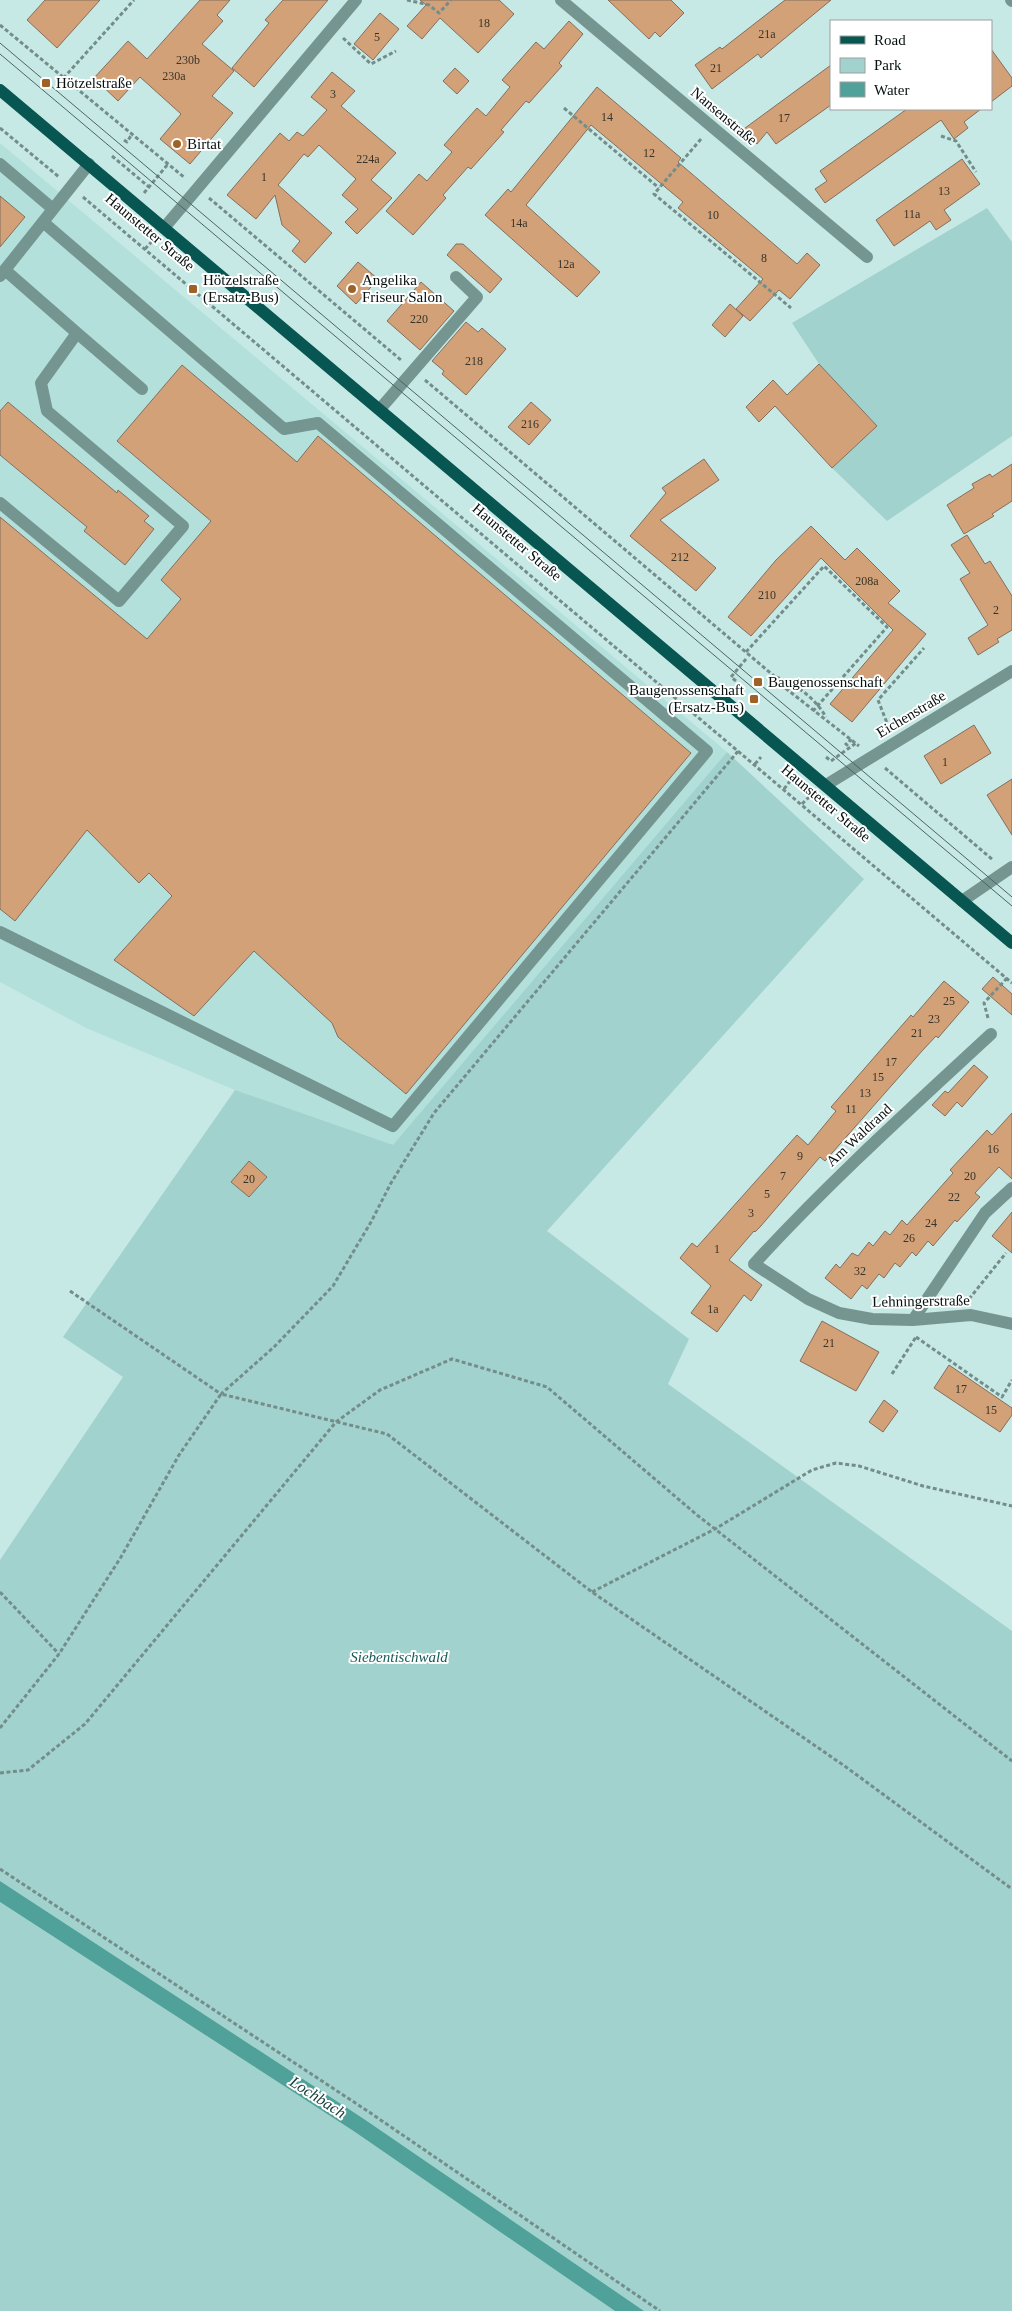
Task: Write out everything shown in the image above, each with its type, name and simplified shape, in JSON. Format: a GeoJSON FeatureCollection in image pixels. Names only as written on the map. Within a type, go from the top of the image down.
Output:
{"type":"FeatureCollection","features":[{"type":"Feature","properties":{"kind":"main road","name":"Haunstetter Straße"},"geometry":{"type":"LineString","coordinates":[[0,90],[1012,943]]}},
{"type":"Feature","properties":{"kind":"street"},"geometry":{"type":"LineString","coordinates":[[164,228],[356,0]]}},
{"type":"Feature","properties":{"kind":"street","name":"Nansenstraße"},"geometry":{"type":"LineString","coordinates":[[561,0],[866,257]]}},
{"type":"Feature","properties":{"kind":"street"},"geometry":{"type":"LineString","coordinates":[[0,164],[53,209]]}},
{"type":"Feature","properties":{"kind":"street"},"geometry":{"type":"LineString","coordinates":[[89,164],[2,273],[142,388]]}},
{"type":"Feature","properties":{"kind":"street"},"geometry":{"type":"LineString","coordinates":[[0,932],[393,1126],[708,751],[318,423],[284,430],[43,222]]}},
{"type":"Feature","properties":{"kind":"street"},"geometry":{"type":"LineString","coordinates":[[380,410],[477,297],[456,277]]}},
{"type":"Feature","properties":{"kind":"street"},"geometry":{"type":"LineString","coordinates":[[0,503],[119,602],[183,526],[47,411],[41,382],[77,333]]}},
{"type":"Feature","properties":{"kind":"street","name":"Eichenstraße"},"geometry":{"type":"LineString","coordinates":[[826,786],[1012,671]]}},
{"type":"Feature","properties":{"kind":"street"},"geometry":{"type":"LineString","coordinates":[[962,902],[1009,869]]}},
{"type":"Feature","properties":{"kind":"street","name":"Am Waldrand"},"geometry":{"type":"LineString","coordinates":[[754,1264],[800,1213],[848,1166],[991,1034]]}},
{"type":"Feature","properties":{"kind":"street"},"geometry":{"type":"LineString","coordinates":[[913,1320],[985,1213],[1012,1188]]}},
{"type":"Feature","properties":{"kind":"street","name":"Lehningerstraße"},"geometry":{"type":"LineString","coordinates":[[754,1264],[808,1299],[839,1313],[872,1319],[913,1320],[971,1314],[1012,1324]]}},
{"type":"Feature","properties":{"kind":"path"},"geometry":{"type":"LineString","coordinates":[[59,82],[134,0]]}},
{"type":"Feature","properties":{"kind":"path"},"geometry":{"type":"LineString","coordinates":[[407,0],[429,5],[439,13],[451,0]]}},
{"type":"Feature","properties":{"kind":"path"},"geometry":{"type":"LineString","coordinates":[[0,24],[414,371],[750,655],[813,711],[826,718],[1009,869]]}},
{"type":"Feature","properties":{"kind":"path"},"geometry":{"type":"LineString","coordinates":[[332,28],[371,64],[396,51]]}},
{"type":"Feature","properties":{"kind":"path"},"geometry":{"type":"LineString","coordinates":[[564,108],[659,188]]}},
{"type":"Feature","properties":{"kind":"path"},"geometry":{"type":"LineString","coordinates":[[712,126],[654,194],[791,308]]}},
{"type":"Feature","properties":{"kind":"path","name":"Haunstetter Straße"},"geometry":{"type":"LineString","coordinates":[[0,128],[739,750],[1012,983]]}},
{"type":"Feature","properties":{"kind":"path"},"geometry":{"type":"LineString","coordinates":[[124,140],[127,142],[132,134]]}},
{"type":"Feature","properties":{"kind":"path"},"geometry":{"type":"LineString","coordinates":[[941,136],[956,141],[976,172]]}},
{"type":"Feature","properties":{"kind":"path"},"geometry":{"type":"LineString","coordinates":[[112,156],[149,187]]}},
{"type":"Feature","properties":{"kind":"path"},"geometry":{"type":"LineString","coordinates":[[746,652],[824,566],[887,627],[813,711]]}},
{"type":"Feature","properties":{"kind":"path"},"geometry":{"type":"LineString","coordinates":[[894,743],[878,700],[924,648]]}},
{"type":"Feature","properties":{"kind":"path"},"geometry":{"type":"LineString","coordinates":[[736,681],[731,677],[748,661],[750,655]]}},
{"type":"Feature","properties":{"kind":"path"},"geometry":{"type":"LineString","coordinates":[[774,676],[789,681],[818,704],[826,718]]}},
{"type":"Feature","properties":{"kind":"path"},"geometry":{"type":"LineString","coordinates":[[845,743],[847,745],[851,739]]}},
{"type":"Feature","properties":{"kind":"path"},"geometry":{"type":"LineString","coordinates":[[826,757],[831,761],[856,743]]}},
{"type":"Feature","properties":{"kind":"path"},"geometry":{"type":"LineString","coordinates":[[0,1728],[59,1654],[121,1558],[179,1455],[221,1394],[274,1347],[333,1286],[371,1222],[391,1183],[434,1113],[739,750]]}},
{"type":"Feature","properties":{"kind":"path"},"geometry":{"type":"LineString","coordinates":[[755,764],[761,757]]}},
{"type":"Feature","properties":{"kind":"path"},"geometry":{"type":"LineString","coordinates":[[784,789],[790,781]]}},
{"type":"Feature","properties":{"kind":"path"},"geometry":{"type":"LineString","coordinates":[[991,1034],[984,1003],[1007,978]]}},
{"type":"Feature","properties":{"kind":"path"},"geometry":{"type":"LineString","coordinates":[[971,1314],[968,1300],[1006,1253]]}},
{"type":"Feature","properties":{"kind":"path"},"geometry":{"type":"LineString","coordinates":[[70,1291],[221,1394],[387,1434],[592,1592],[846,1767],[1012,1889]]}},
{"type":"Feature","properties":{"kind":"path"},"geometry":{"type":"LineString","coordinates":[[892,1374],[926,1319]]}},
{"type":"Feature","properties":{"kind":"path"},"geometry":{"type":"LineString","coordinates":[[916,1337],[1002,1397],[1012,1380]]}},
{"type":"Feature","properties":{"kind":"path"},"geometry":{"type":"LineString","coordinates":[[0,1773],[28,1770],[86,1724],[336,1422],[380,1390],[452,1359],[547,1387],[715,1529],[1012,1762]]}},
{"type":"Feature","properties":{"kind":"path"},"geometry":{"type":"LineString","coordinates":[[592,1592],[715,1529],[812,1470],[836,1463],[859,1466],[923,1486],[1012,1506]]}},
{"type":"Feature","properties":{"kind":"path"},"geometry":{"type":"LineString","coordinates":[[0,1592],[59,1654]]}},
{"type":"Feature","properties":{"kind":"path"},"geometry":{"type":"LineString","coordinates":[[0,1869],[369,2112],[660,2311]]}},
{"type":"Feature","properties":{"kind":"shaded area"},"geometry":{"type":"Polygon","coordinates":[[[0,143],[727,752],[393,1146],[235,1090],[86,1028],[0,982],[0,143]]]}},
{"type":"Feature","properties":{"kind":"green space"},"geometry":{"type":"Polygon","coordinates":[[[987,208],[1012,242],[1012,436],[887,521],[832,468],[877,426],[819,364],[792,323],[987,208]]]}},
{"type":"Feature","properties":{"kind":"green space","name":"Siebentischwald"},"geometry":{"type":"Polygon","coordinates":[[[727,752],[864,879],[547,1231],[689,1339],[668,1384],[1012,1631],[1012,2311],[644,2311],[364,2119],[0,1881],[0,1560],[123,1377],[63,1337],[235,1090],[393,1145],[727,752]]]}},
{"type":"Feature","properties":{"kind":"green space"},"geometry":{"type":"Polygon","coordinates":[[[0,1902],[355,2132],[615,2311],[0,2311],[0,1902]]]}},
{"type":"Feature","properties":{"kind":"water","name":"Lochbach"},"geometry":{"type":"Polygon","coordinates":[[[0,1881],[364,2119],[644,2311],[615,2311],[355,2132],[0,1902],[0,1881]]]}},
{"type":"Feature","properties":{"kind":"building"},"geometry":{"type":"Polygon","coordinates":[[[45,0],[100,0],[57,48],[27,20],[45,0]]]}},
{"type":"Feature","properties":{"kind":"building"},"geometry":{"type":"Polygon","coordinates":[[[200,0],[230,0],[217,15],[223,21],[202,44],[234,71],[212,96],[233,113],[190,164],[160,139],[181,114],[140,77],[118,101],[94,78],[128,41],[147,59],[200,0]]]}},
{"type":"Feature","properties":{"kind":"building"},"geometry":{"type":"Polygon","coordinates":[[[283,0],[328,0],[254,87],[232,68],[269,23],[265,20],[283,0]]]}},
{"type":"Feature","properties":{"kind":"building"},"geometry":{"type":"Polygon","coordinates":[[[420,0],[499,0],[514,14],[478,53],[440,18],[422,39],[407,26],[426,5],[420,0]]]}},
{"type":"Feature","properties":{"kind":"building"},"geometry":{"type":"Polygon","coordinates":[[[608,0],[671,0],[684,13],[660,37],[655,32],[649,39],[608,0]]]}},
{"type":"Feature","properties":{"kind":"building"},"geometry":{"type":"Polygon","coordinates":[[[785,0],[831,0],[761,58],[758,54],[712,89],[695,65],[720,47],[722,49],[785,0]]]}},
{"type":"Feature","properties":{"kind":"building"},"geometry":{"type":"Polygon","coordinates":[[[380,13],[399,29],[373,60],[354,44],[380,13]]]}},
{"type":"Feature","properties":{"kind":"building"},"geometry":{"type":"Polygon","coordinates":[[[569,21],[583,34],[559,63],[562,66],[529,103],[526,101],[501,130],[504,132],[471,169],[468,167],[443,195],[446,198],[413,235],[386,211],[419,174],[427,181],[452,152],[444,145],[477,108],[486,116],[510,87],[502,80],[536,42],[544,49],[569,21]]]}},
{"type":"Feature","properties":{"kind":"building"},"geometry":{"type":"Polygon","coordinates":[[[992,50],[1012,78],[1012,86],[992,101],[992,50]]]}},
{"type":"Feature","properties":{"kind":"building"},"geometry":{"type":"Polygon","coordinates":[[[830,66],[830,106],[776,144],[767,132],[757,144],[741,131],[830,66]]]}},
{"type":"Feature","properties":{"kind":"building"},"geometry":{"type":"Polygon","coordinates":[[[455,68],[469,81],[457,94],[443,81],[455,68]]]}},
{"type":"Feature","properties":{"kind":"building"},"geometry":{"type":"Polygon","coordinates":[[[332,72],[355,91],[341,106],[396,153],[371,180],[392,198],[357,234],[345,222],[358,209],[342,195],[356,179],[319,145],[308,157],[304,154],[278,185],[332,233],[305,263],[292,251],[300,241],[282,225],[275,195],[256,219],[227,195],[280,133],[289,141],[297,132],[303,136],[327,110],[311,97],[332,72]]]}},
{"type":"Feature","properties":{"kind":"building"},"geometry":{"type":"Polygon","coordinates":[[[597,87],[681,158],[678,162],[797,264],[807,253],[820,265],[790,299],[779,290],[750,321],[736,309],[763,279],[678,208],[683,202],[591,125],[526,205],[600,272],[577,297],[485,215],[508,189],[511,192],[597,87]]]}},
{"type":"Feature","properties":{"kind":"building"},"geometry":{"type":"Polygon","coordinates":[[[906,110],[980,110],[964,122],[968,128],[954,139],[941,120],[825,203],[815,189],[827,181],[820,171],[906,110]]]}},
{"type":"Feature","properties":{"kind":"building"},"geometry":{"type":"Polygon","coordinates":[[[962,159],[980,184],[944,210],[951,220],[936,230],[930,221],[894,246],[876,220],[962,159]]]}},
{"type":"Feature","properties":{"kind":"building"},"geometry":{"type":"Polygon","coordinates":[[[0,196],[25,217],[0,247],[0,196]]]}},
{"type":"Feature","properties":{"kind":"building"},"geometry":{"type":"Polygon","coordinates":[[[456,244],[463,244],[502,279],[490,293],[447,255],[456,244]]]}},
{"type":"Feature","properties":{"kind":"building"},"geometry":{"type":"Polygon","coordinates":[[[358,262],[378,279],[356,304],[337,286],[358,262]]]}},
{"type":"Feature","properties":{"kind":"building"},"geometry":{"type":"Polygon","coordinates":[[[421,282],[454,311],[420,350],[387,321],[421,282]]]}},
{"type":"Feature","properties":{"kind":"building"},"geometry":{"type":"Polygon","coordinates":[[[730,304],[743,316],[725,337],[712,325],[730,304]]]}},
{"type":"Feature","properties":{"kind":"building"},"geometry":{"type":"Polygon","coordinates":[[[466,322],[478,332],[482,328],[506,349],[466,395],[442,374],[444,371],[432,361],[466,322]]]}},
{"type":"Feature","properties":{"kind":"building"},"geometry":{"type":"Polygon","coordinates":[[[819,364],[877,426],[832,468],[775,406],[759,422],[746,407],[773,380],[787,395],[819,364]]]}},
{"type":"Feature","properties":{"kind":"building"},"geometry":{"type":"Polygon","coordinates":[[[182,365],[297,462],[318,436],[691,753],[406,1094],[338,1037],[332,1023],[254,951],[194,1016],[114,960],[172,896],[149,873],[139,883],[87,830],[15,921],[0,909],[0,517],[147,639],[181,599],[161,580],[211,521],[117,441],[182,365]]]}},
{"type":"Feature","properties":{"kind":"building"},"geometry":{"type":"Polygon","coordinates":[[[8,402],[117,493],[118,490],[149,516],[144,521],[154,529],[125,565],[84,531],[87,527],[0,455],[0,411],[8,402]]]}},
{"type":"Feature","properties":{"kind":"building"},"geometry":{"type":"Polygon","coordinates":[[[531,402],[551,420],[529,445],[508,427],[531,402]]]}},
{"type":"Feature","properties":{"kind":"building"},"geometry":{"type":"Polygon","coordinates":[[[704,459],[719,480],[660,520],[716,568],[696,591],[630,536],[666,493],[662,488],[704,459]]]}},
{"type":"Feature","properties":{"kind":"building"},"geometry":{"type":"Polygon","coordinates":[[[1012,464],[1012,501],[992,514],[994,516],[964,534],[947,505],[974,488],[972,484],[990,474],[992,477],[1012,464]]]}},
{"type":"Feature","properties":{"kind":"building"},"geometry":{"type":"Polygon","coordinates":[[[811,526],[845,560],[857,548],[900,591],[888,603],[926,634],[852,722],[830,704],[893,630],[821,558],[751,636],[728,617],[776,560],[811,526]]]}},
{"type":"Feature","properties":{"kind":"building"},"geometry":{"type":"Polygon","coordinates":[[[967,535],[985,564],[990,561],[1012,596],[1012,630],[997,639],[999,642],[978,655],[968,638],[988,625],[960,579],[970,573],[951,545],[967,535]]]}},
{"type":"Feature","properties":{"kind":"building"},"geometry":{"type":"Polygon","coordinates":[[[974,725],[991,753],[941,784],[924,756],[974,725]]]}},
{"type":"Feature","properties":{"kind":"building"},"geometry":{"type":"Polygon","coordinates":[[[1012,779],[1012,835],[987,795],[1012,779]]]}},
{"type":"Feature","properties":{"kind":"building"},"geometry":{"type":"Polygon","coordinates":[[[993,977],[1012,994],[1012,1015],[982,989],[993,977]]]}},
{"type":"Feature","properties":{"kind":"building"},"geometry":{"type":"Polygon","coordinates":[[[944,981],[969,1002],[938,1038],[936,1036],[922,1051],[825,1161],[820,1157],[729,1260],[762,1285],[751,1301],[744,1295],[717,1332],[691,1313],[711,1286],[680,1258],[692,1243],[697,1247],[797,1135],[808,1145],[836,1111],[831,1107],[911,1015],[913,1017],[944,981]]]}},
{"type":"Feature","properties":{"kind":"building"},"geometry":{"type":"Polygon","coordinates":[[[974,1065],[988,1077],[962,1107],[957,1102],[945,1116],[932,1105],[945,1091],[948,1093],[974,1065]]]}},
{"type":"Feature","properties":{"kind":"building"},"geometry":{"type":"Polygon","coordinates":[[[1012,1113],[1012,1179],[999,1167],[975,1193],[980,1197],[957,1222],[955,1220],[933,1246],[928,1241],[916,1256],[912,1252],[900,1267],[895,1263],[884,1278],[879,1274],[867,1289],[862,1285],[851,1299],[825,1278],[836,1264],[840,1268],[852,1253],[858,1256],[869,1242],[873,1246],[885,1231],[890,1235],[902,1220],[907,1225],[953,1173],[950,1170],[987,1130],[992,1135],[1012,1113]]]}},
{"type":"Feature","properties":{"kind":"building"},"geometry":{"type":"Polygon","coordinates":[[[249,1161],[267,1177],[249,1197],[231,1182],[249,1161]]]}},
{"type":"Feature","properties":{"kind":"building"},"geometry":{"type":"Polygon","coordinates":[[[1012,1212],[1012,1253],[992,1236],[1012,1212]]]}},
{"type":"Feature","properties":{"kind":"building"},"geometry":{"type":"Polygon","coordinates":[[[822,1321],[879,1352],[856,1391],[800,1361],[822,1321]]]}},
{"type":"Feature","properties":{"kind":"building"},"geometry":{"type":"Polygon","coordinates":[[[949,1365],[1012,1408],[1012,1415],[1000,1432],[934,1388],[949,1365]]]}},
{"type":"Feature","properties":{"kind":"building"},"geometry":{"type":"Polygon","coordinates":[[[884,1400],[898,1411],[883,1432],[869,1422],[884,1400]]]}},
{"type":"Feature","properties":{"kind":"tram line"},"geometry":{"type":"LineString","coordinates":[[0,43],[1012,897]]}},
{"type":"Feature","properties":{"kind":"tram line"},"geometry":{"type":"LineString","coordinates":[[0,54],[1012,906]]}},
{"type":"Feature","properties":{"kind":"place","name":"Hötzelstraße"},"geometry":{"type":"Point","coordinates":[46,83]}},
{"type":"Feature","properties":{"kind":"place","name":"Birtat"},"geometry":{"type":"Point","coordinates":[177,144]}},
{"type":"Feature","properties":{"kind":"place","name":"Hötzelstraße (Ersatz-Bus)"},"geometry":{"type":"Point","coordinates":[193,289]}},
{"type":"Feature","properties":{"kind":"place","name":"Angelika Friseur Salon"},"geometry":{"type":"Point","coordinates":[352,289]}},
{"type":"Feature","properties":{"kind":"place","name":"Baugenossenschaft"},"geometry":{"type":"Point","coordinates":[758,682]}},
{"type":"Feature","properties":{"kind":"place","name":"Baugenossenschaft (Ersatz-Bus)"},"geometry":{"type":"Point","coordinates":[754,699]}}]}
